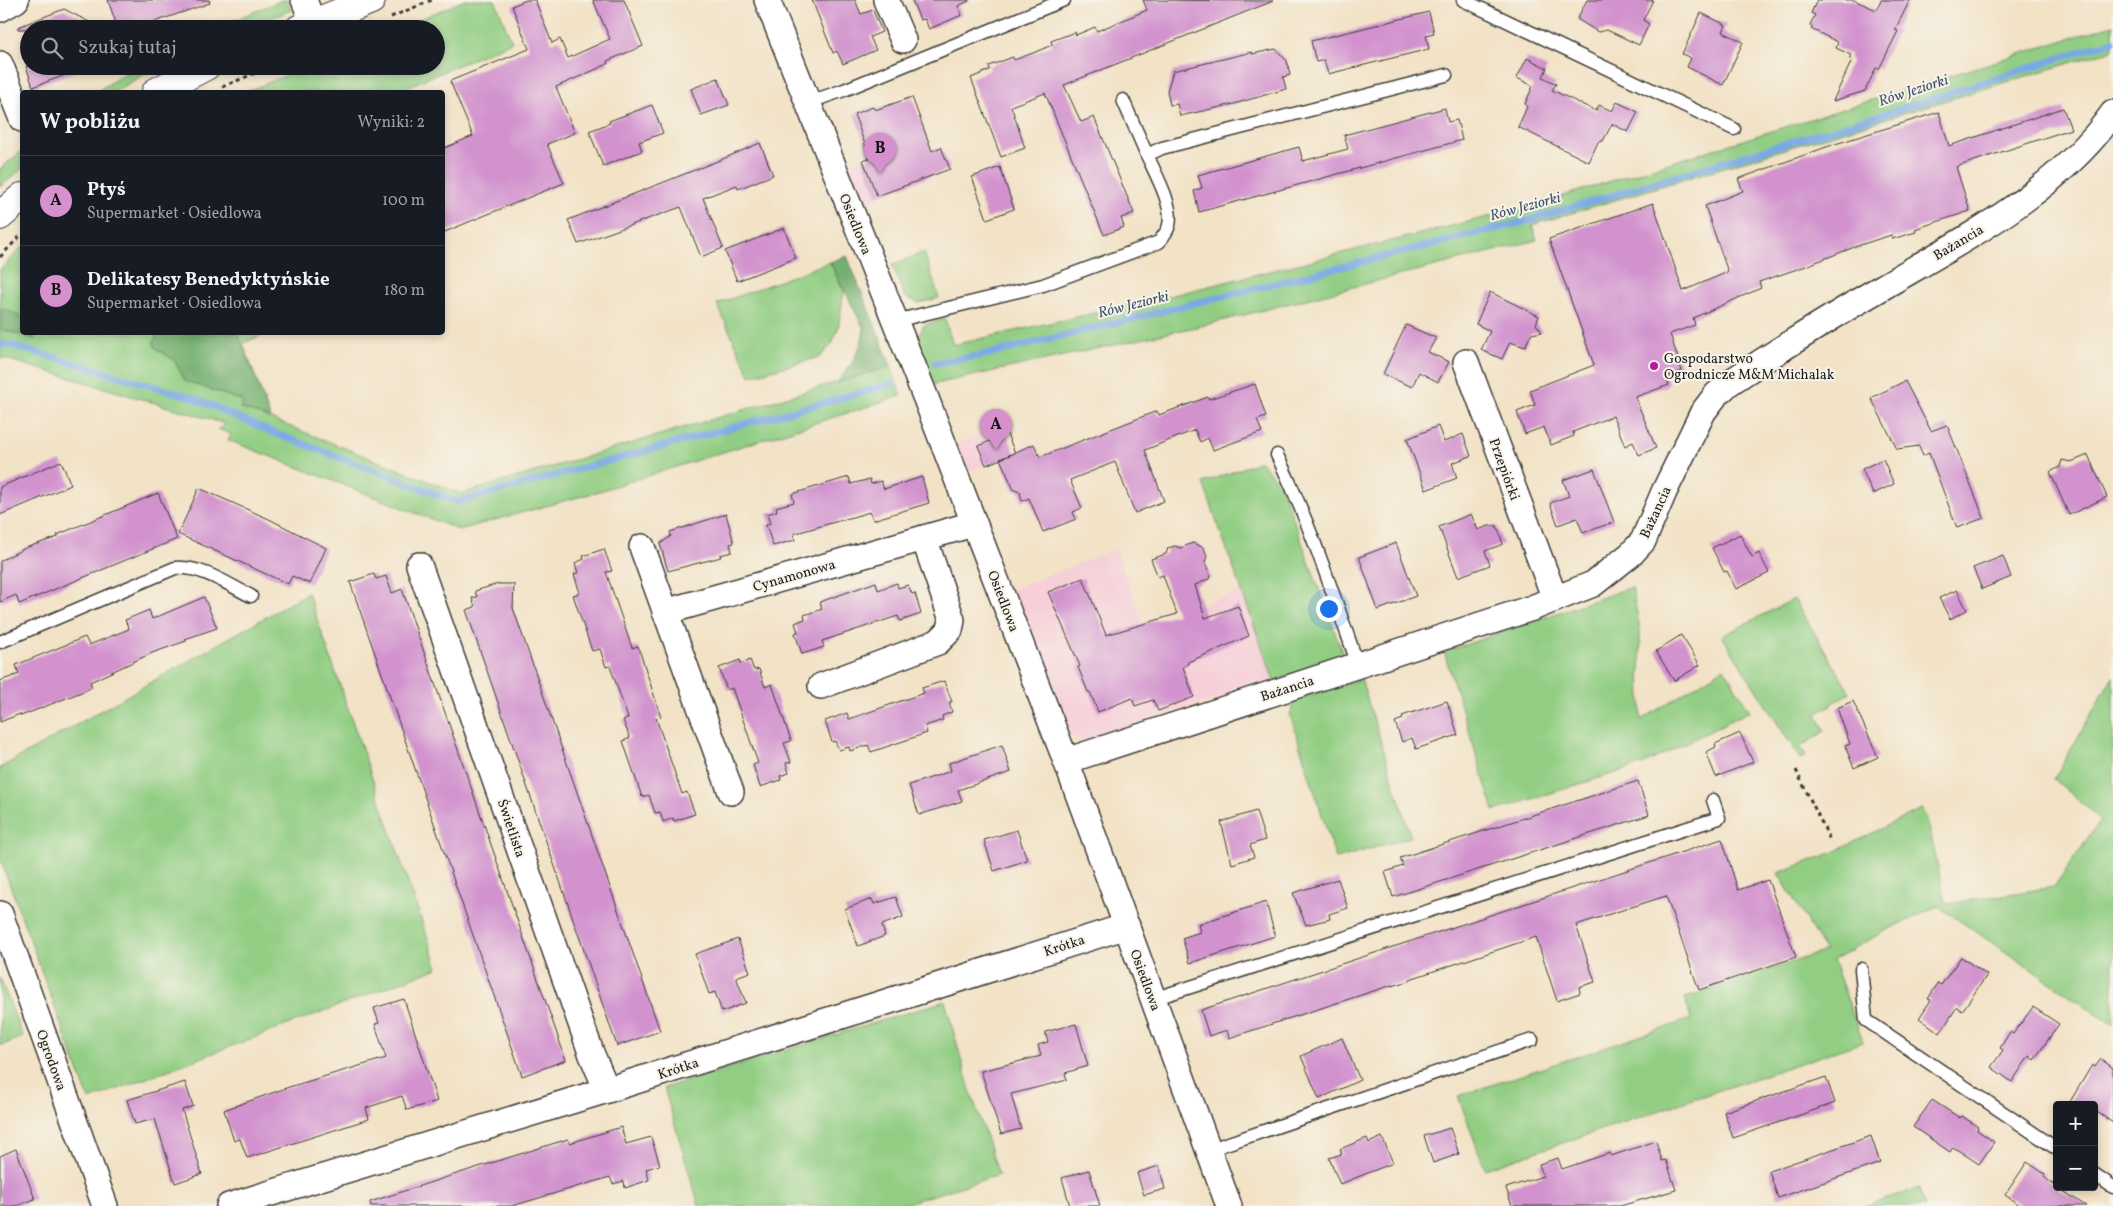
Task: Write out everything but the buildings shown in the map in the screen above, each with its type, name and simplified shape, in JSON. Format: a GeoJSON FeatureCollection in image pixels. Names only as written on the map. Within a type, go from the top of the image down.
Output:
{"type":"FeatureCollection","features":[{"type":"Feature","properties":{"kind":"street"},"geometry":{"type":"LineString","coordinates":[[0,9],[16,0]]}},
{"type":"Feature","properties":{"kind":"street","name":"Osiedlowa"},"geometry":{"type":"LineString","coordinates":[[767,0],[806,103],[895,321],[1066,760],[1230,1206]]}},
{"type":"Feature","properties":{"kind":"street"},"geometry":{"type":"LineString","coordinates":[[886,0],[903,40]]}},
{"type":"Feature","properties":{"kind":"street"},"geometry":{"type":"LineString","coordinates":[[306,17],[380,9]]}},
{"type":"Feature","properties":{"kind":"street"},"geometry":{"type":"LineString","coordinates":[[0,64],[20,115]]}},
{"type":"Feature","properties":{"kind":"street"},"geometry":{"type":"LineString","coordinates":[[164,90],[211,78]]}},
{"type":"Feature","properties":{"kind":"street","name":"Bażancia"},"geometry":{"type":"LineString","coordinates":[[1066,760],[1532,608],[1593,584],[1631,554],[1643,541],[1664,492],[1703,412],[1716,395],[1729,383],[1821,323],[1969,236],[2053,179],[2099,132],[2113,113]]}},
{"type":"Feature","properties":{"kind":"street"},"geometry":{"type":"LineString","coordinates":[[0,216],[20,199]]}},
{"type":"Feature","properties":{"kind":"street","name":"Przepiórki"},"geometry":{"type":"LineString","coordinates":[[1466,362],[1555,599]]}},
{"type":"Feature","properties":{"kind":"street","name":"Cynamonowa"},"geometry":{"type":"LineString","coordinates":[[665,612],[974,524]]}},
{"type":"Feature","properties":{"kind":"street"},"geometry":{"type":"LineString","coordinates":[[821,686],[938,642],[950,630],[952,620],[924,538]]}},
{"type":"Feature","properties":{"kind":"street"},"geometry":{"type":"LineString","coordinates":[[642,547],[731,792]]}},
{"type":"Feature","properties":{"kind":"street","name":"Świetlista"},"geometry":{"type":"LineString","coordinates":[[419,565],[592,1055],[607,1090]]}},
{"type":"Feature","properties":{"kind":"street","name":"Ogrodowa"},"geometry":{"type":"LineString","coordinates":[[0,914],[105,1206]]}},
{"type":"Feature","properties":{"kind":"street","name":"Krótka"},"geometry":{"type":"LineString","coordinates":[[229,1206],[607,1090],[1127,926]]}},
{"type":"Feature","properties":{"kind":"lane"},"geometry":{"type":"LineString","coordinates":[[806,103],[844,90],[1064,0]]}},
{"type":"Feature","properties":{"kind":"lane"},"geometry":{"type":"LineString","coordinates":[[1463,0],[1734,129]]}},
{"type":"Feature","properties":{"kind":"lane"},"geometry":{"type":"LineString","coordinates":[[1147,155],[1162,148],[1446,75]]}},
{"type":"Feature","properties":{"kind":"lane"},"geometry":{"type":"LineString","coordinates":[[895,321],[1043,285],[1159,242],[1170,224],[1168,203],[1123,100]]}},
{"type":"Feature","properties":{"kind":"lane"},"geometry":{"type":"LineString","coordinates":[[1277,455],[1299,501],[1358,665]]}},
{"type":"Feature","properties":{"kind":"lane"},"geometry":{"type":"LineString","coordinates":[[0,642],[175,568],[187,567],[200,571],[250,596]]}},
{"type":"Feature","properties":{"kind":"lane"},"geometry":{"type":"LineString","coordinates":[[1153,1000],[1718,818],[1713,800]]}},
{"type":"Feature","properties":{"kind":"lane"},"geometry":{"type":"LineString","coordinates":[[1861,969],[1866,1020],[2053,1146]]}},
{"type":"Feature","properties":{"kind":"lane"},"geometry":{"type":"LineString","coordinates":[[1208,1150],[1532,1040]]}},
{"type":"Feature","properties":{"kind":"lane"},"geometry":{"type":"LineString","coordinates":[[2098,1177],[2113,1187]]}},
{"type":"Feature","properties":{"kind":"path"},"geometry":{"type":"LineString","coordinates":[[380,9],[432,0]]}},
{"type":"Feature","properties":{"kind":"path"},"geometry":{"type":"LineString","coordinates":[[211,78],[226,75]]}},
{"type":"Feature","properties":{"kind":"path"},"geometry":{"type":"LineString","coordinates":[[0,258],[20,236]]}},
{"type":"Feature","properties":{"kind":"path"},"geometry":{"type":"LineString","coordinates":[[1796,770],[1831,842]]}},
{"type":"Feature","properties":{"kind":"shaded area"},"geometry":{"type":"Polygon","coordinates":[[[883,152],[877,196],[879,200],[858,207],[842,167],[883,152]]]}},
{"type":"Feature","properties":{"kind":"shaded area"},"geometry":{"type":"Polygon","coordinates":[[[996,427],[999,437],[1007,434],[986,465],[965,473],[954,445],[996,427]]]}},
{"type":"Feature","properties":{"kind":"shaded area"},"geometry":{"type":"Polygon","coordinates":[[[1116,549],[1143,624],[1242,591],[1274,681],[1263,684],[1255,681],[1233,688],[1228,695],[1083,741],[1063,732],[1051,699],[1057,693],[1050,677],[1043,678],[1010,590],[1116,549]]]}},
{"type":"Feature","properties":{"kind":"green space"},"geometry":{"type":"Polygon","coordinates":[[[282,0],[287,0],[291,10],[266,20],[234,20],[282,0]]]}},
{"type":"Feature","properties":{"kind":"green space"},"geometry":{"type":"Polygon","coordinates":[[[465,0],[495,0],[512,42],[445,71],[445,20],[418,20],[465,0]]]}},
{"type":"Feature","properties":{"kind":"green space"},"geometry":{"type":"Polygon","coordinates":[[[2113,25],[2113,50],[1532,225],[1537,240],[1205,325],[931,385],[913,336],[920,334],[924,325],[945,319],[953,345],[1173,295],[1524,208],[2113,25]]]}},
{"type":"Feature","properties":{"kind":"green space"},"geometry":{"type":"Polygon","coordinates":[[[122,75],[143,75],[117,90],[99,90],[122,75]]]}},
{"type":"Feature","properties":{"kind":"green space"},"geometry":{"type":"Polygon","coordinates":[[[287,75],[435,75],[400,90],[251,90],[287,75]]]}},
{"type":"Feature","properties":{"kind":"green space"},"geometry":{"type":"Polygon","coordinates":[[[20,153],[20,171],[0,187],[0,169],[20,153]]]}},
{"type":"Feature","properties":{"kind":"green space"},"geometry":{"type":"Polygon","coordinates":[[[20,249],[20,335],[263,335],[243,343],[271,419],[461,494],[891,366],[901,396],[593,493],[459,530],[228,440],[231,434],[218,429],[226,424],[3,358],[0,359],[0,269],[20,249]]]}},
{"type":"Feature","properties":{"kind":"green space"},"geometry":{"type":"Polygon","coordinates":[[[924,252],[939,298],[919,303],[905,297],[892,265],[924,252]]]}},
{"type":"Feature","properties":{"kind":"green space"},"geometry":{"type":"Polygon","coordinates":[[[847,256],[891,366],[837,383],[852,363],[861,344],[864,329],[830,262],[847,256]]]}},
{"type":"Feature","properties":{"kind":"green space"},"geometry":{"type":"Polygon","coordinates":[[[830,262],[844,292],[838,329],[831,345],[820,357],[750,376],[717,304],[830,262]]]}},
{"type":"Feature","properties":{"kind":"green space"},"geometry":{"type":"Polygon","coordinates":[[[3,309],[20,317],[20,335],[0,329],[0,310],[3,309]]]}},
{"type":"Feature","properties":{"kind":"green space"},"geometry":{"type":"Polygon","coordinates":[[[21,335],[33,335],[35,339],[21,335]]]}},
{"type":"Feature","properties":{"kind":"green space"},"geometry":{"type":"Polygon","coordinates":[[[157,335],[239,335],[271,419],[240,408],[243,401],[185,381],[174,360],[157,349],[153,343],[157,335]]]}},
{"type":"Feature","properties":{"kind":"green space"},"geometry":{"type":"Polygon","coordinates":[[[1261,461],[1282,488],[1344,657],[1274,681],[1203,483],[1261,461]]]}},
{"type":"Feature","properties":{"kind":"green space"},"geometry":{"type":"Polygon","coordinates":[[[1632,587],[1640,630],[1641,720],[1724,668],[1750,711],[1644,764],[1494,811],[1444,652],[1632,587]]]}},
{"type":"Feature","properties":{"kind":"green space"},"geometry":{"type":"Polygon","coordinates":[[[308,593],[438,968],[89,1100],[0,858],[0,768],[308,593]]]}},
{"type":"Feature","properties":{"kind":"green space"},"geometry":{"type":"Polygon","coordinates":[[[1794,599],[1850,692],[1817,714],[1825,731],[1800,747],[1806,756],[1800,759],[1722,636],[1794,599]]]}},
{"type":"Feature","properties":{"kind":"green space"},"geometry":{"type":"Polygon","coordinates":[[[2113,676],[2113,1025],[1938,906],[1885,931],[1833,960],[1863,1042],[1485,1169],[1458,1096],[1691,1019],[1685,998],[1825,951],[1778,873],[1834,852],[1921,809],[1927,818],[1946,904],[2054,887],[2101,820],[2054,779],[2113,676]]]}},
{"type":"Feature","properties":{"kind":"green space"},"geometry":{"type":"Polygon","coordinates":[[[1361,679],[1411,837],[1336,859],[1290,715],[1294,700],[1361,679]]]}},
{"type":"Feature","properties":{"kind":"green space"},"geometry":{"type":"Polygon","coordinates":[[[0,978],[23,1037],[0,1046],[0,978]]]}},
{"type":"Feature","properties":{"kind":"green space"},"geometry":{"type":"Polygon","coordinates":[[[945,1001],[969,1087],[999,1175],[897,1206],[699,1206],[664,1088],[945,1001]]]}},
{"type":"Feature","properties":{"kind":"green space"},"geometry":{"type":"Polygon","coordinates":[[[1919,1188],[1925,1206],[1865,1206],[1919,1188]]]}},
{"type":"Feature","properties":{"kind":"waterway","name":"Rów Jeziorki"},"geometry":{"type":"LineString","coordinates":[[935,363],[989,354],[1523,222],[1894,111],[2113,41]]}},
{"type":"Feature","properties":{"kind":"waterway"},"geometry":{"type":"LineString","coordinates":[[0,345],[10,345],[191,397],[274,433],[458,502],[892,384]]}},
{"type":"Feature","properties":{"kind":"place","name":"Delikatesy Benedyktyńskie"},"geometry":{"type":"Point","coordinates":[880,174]}},
{"type":"Feature","properties":{"kind":"place","name":"Gospodarstwo Ogrodnicze M&M Michalak"},"geometry":{"type":"Point","coordinates":[1654,366]}},
{"type":"Feature","properties":{"kind":"place","name":"Ptyś"},"geometry":{"type":"Point","coordinates":[996,450]}}]}
